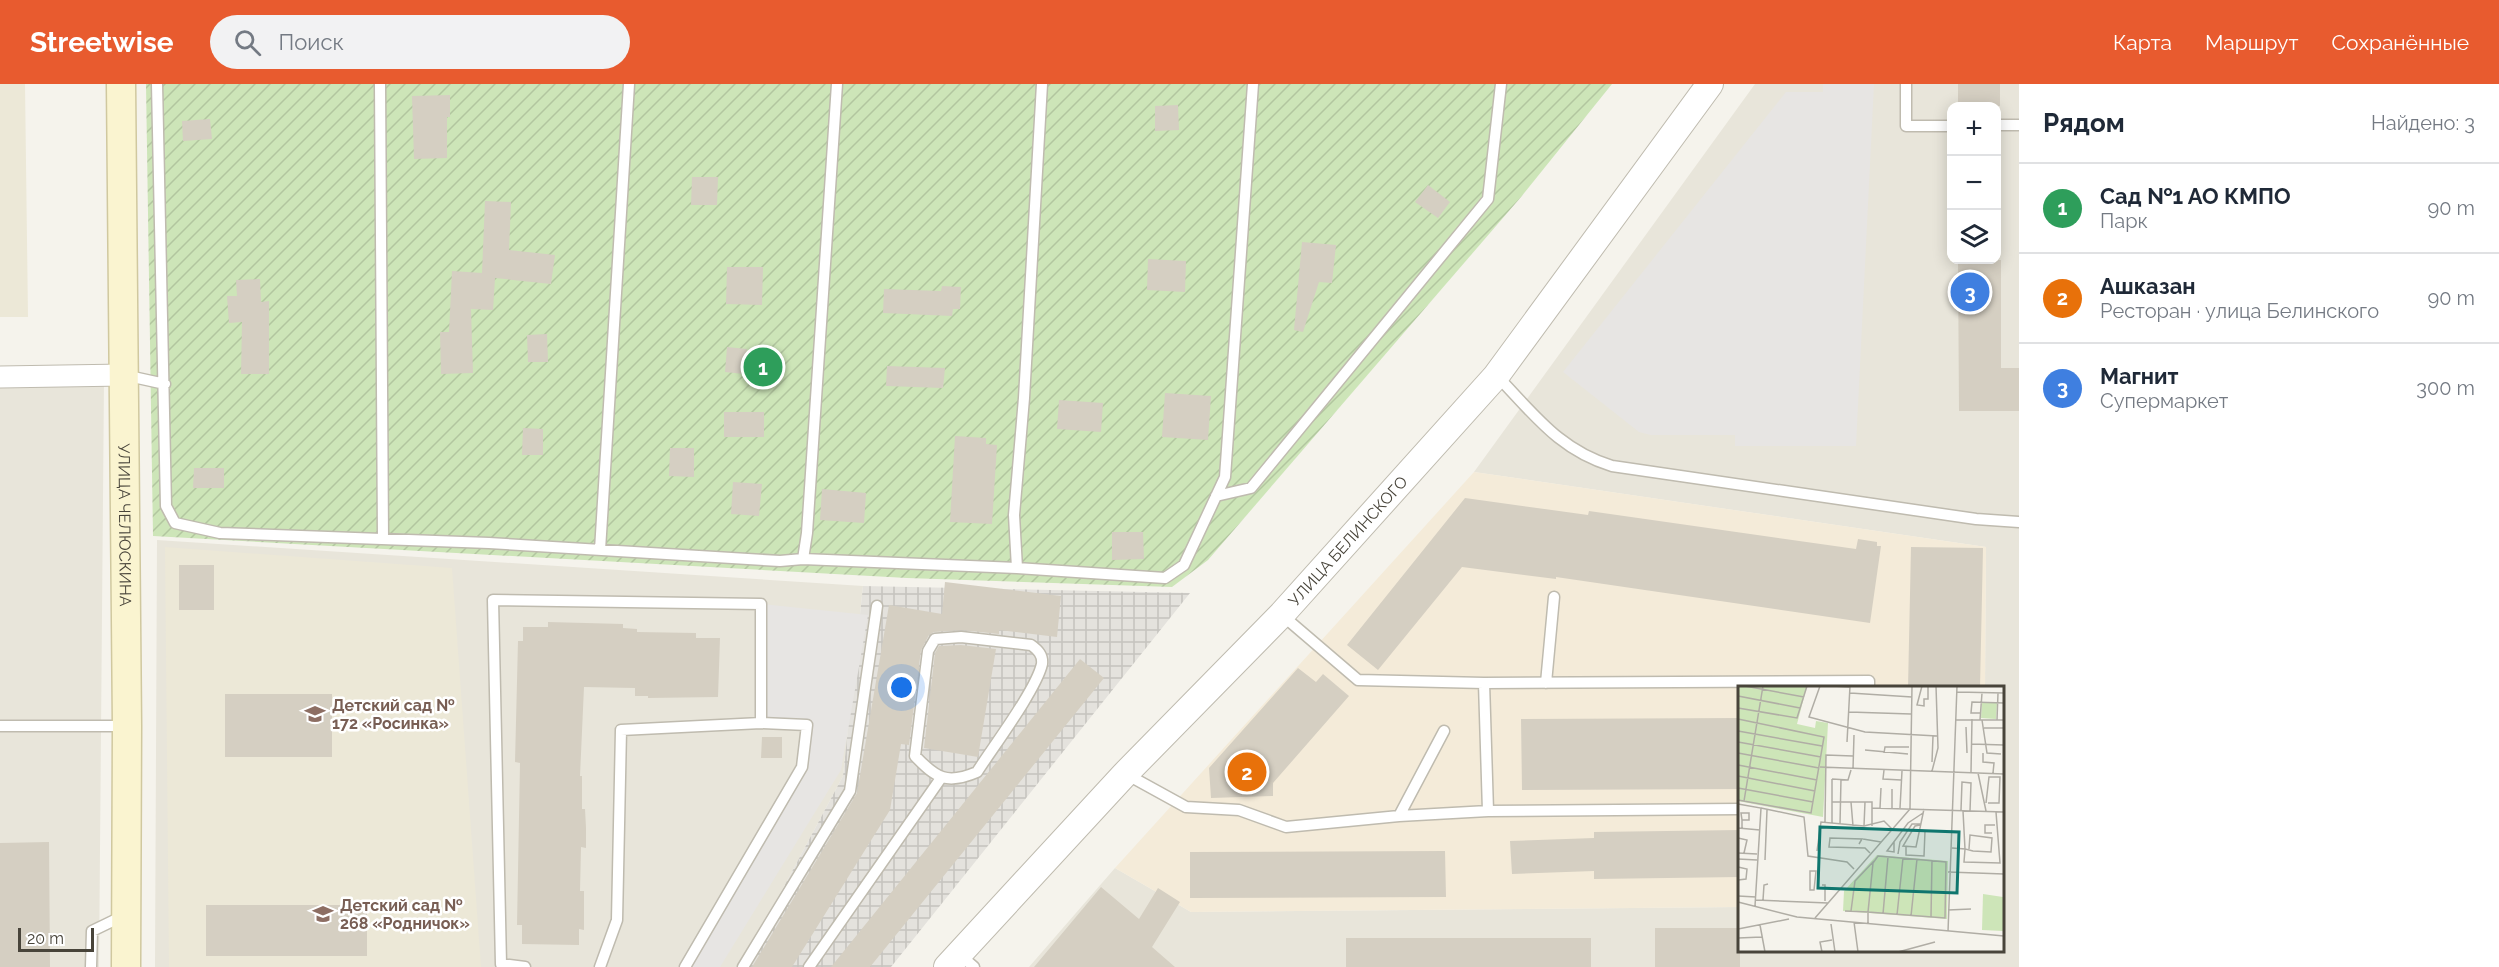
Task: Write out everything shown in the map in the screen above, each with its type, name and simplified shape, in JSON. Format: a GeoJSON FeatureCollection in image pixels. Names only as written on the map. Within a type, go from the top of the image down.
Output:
{"type":"FeatureCollection","features":[{"type":"Feature","properties":{"kind":"main road","name":"УЛИЦА ЧЕЛЮСКИНА"},"geometry":{"type":"LineString","coordinates":[[121,84],[127,726],[126,967]]}},
{"type":"Feature","properties":{"kind":"street","name":"УЛИЦА БЕЛИНСКОГО"},"geometry":{"type":"LineString","coordinates":[[960,963],[1125,774],[1282,614],[1496,376],[1710,84]]}},
{"type":"Feature","properties":{"kind":"street"},"geometry":{"type":"LineString","coordinates":[[0,377],[124,375]]}},
{"type":"Feature","properties":{"kind":"lane"},"geometry":{"type":"LineString","coordinates":[[157,84],[166,506],[175,523],[220,533],[383,538],[780,561],[803,559],[1017,568],[1165,578],[1184,565],[1225,477],[1253,84]]}},
{"type":"Feature","properties":{"kind":"lane"},"geometry":{"type":"LineString","coordinates":[[380,84],[383,538]]}},
{"type":"Feature","properties":{"kind":"lane"},"geometry":{"type":"LineString","coordinates":[[600,550],[629,84]]}},
{"type":"Feature","properties":{"kind":"lane"},"geometry":{"type":"LineString","coordinates":[[803,559],[807,533],[837,84]]}},
{"type":"Feature","properties":{"kind":"lane"},"geometry":{"type":"LineString","coordinates":[[1017,568],[1014,515],[1024,398],[1042,84]]}},
{"type":"Feature","properties":{"kind":"lane"},"geometry":{"type":"LineString","coordinates":[[1216,496],[1251,488],[1488,199],[1501,84]]}},
{"type":"Feature","properties":{"kind":"lane"},"geometry":{"type":"LineString","coordinates":[[1906,84],[1906,126],[1947,126]]}},
{"type":"Feature","properties":{"kind":"lane"},"geometry":{"type":"LineString","coordinates":[[2001,126],[2019,125]]}},
{"type":"Feature","properties":{"kind":"lane"},"geometry":{"type":"LineString","coordinates":[[124,375],[165,384]]}},
{"type":"Feature","properties":{"kind":"lane"},"geometry":{"type":"LineString","coordinates":[[1496,376],[1562,443],[1587,458],[1612,466],[1976,519],[2019,522]]}},
{"type":"Feature","properties":{"kind":"lane"},"geometry":{"type":"LineString","coordinates":[[1546,683],[1554,597]]}},
{"type":"Feature","properties":{"kind":"lane"},"geometry":{"type":"LineString","coordinates":[[525,967],[501,964],[493,600],[761,604],[761,723]]}},
{"type":"Feature","properties":{"kind":"lane"},"geometry":{"type":"LineString","coordinates":[[743,967],[850,790],[877,606]]}},
{"type":"Feature","properties":{"kind":"lane"},"geometry":{"type":"LineString","coordinates":[[1282,614],[1358,681],[1484,683],[1869,681],[1869,686]]}},
{"type":"Feature","properties":{"kind":"lane"},"geometry":{"type":"LineString","coordinates":[[961,638],[1023,644],[1038,649],[1042,656],[1042,663],[1034,683],[977,772],[961,779],[940,778],[915,756],[931,644],[935,639],[961,638]]}},
{"type":"Feature","properties":{"kind":"lane"},"geometry":{"type":"LineString","coordinates":[[1484,683],[1488,811]]}},
{"type":"Feature","properties":{"kind":"lane"},"geometry":{"type":"LineString","coordinates":[[600,967],[616,920],[621,730],[761,723],[807,724],[802,767],[686,967]]}},
{"type":"Feature","properties":{"kind":"lane"},"geometry":{"type":"LineString","coordinates":[[0,726],[127,726]]}},
{"type":"Feature","properties":{"kind":"lane"},"geometry":{"type":"LineString","coordinates":[[1399,816],[1444,731]]}},
{"type":"Feature","properties":{"kind":"lane"},"geometry":{"type":"LineString","coordinates":[[1125,774],[1186,807],[1239,810],[1286,827],[1399,816],[1488,811],[1738,809]]}},
{"type":"Feature","properties":{"kind":"lane"},"geometry":{"type":"LineString","coordinates":[[809,967],[940,778]]}},
{"type":"Feature","properties":{"kind":"lane"},"geometry":{"type":"LineString","coordinates":[[91,967],[92,931],[126,915]]}},
{"type":"Feature","properties":{"kind":"shaded area"},"geometry":{"type":"Polygon","coordinates":[[[0,84],[25,84],[28,317],[0,317],[0,84]]]}},
{"type":"Feature","properties":{"kind":"shaded area"},"geometry":{"type":"Polygon","coordinates":[[[1755,84],[2019,84],[2019,967],[1029,967],[1115,868],[1191,912],[1738,907],[1738,952],[2004,952],[2004,686],[1985,686],[1986,547],[1474,472],[1755,84]]]}},
{"type":"Feature","properties":{"kind":"shaded area"},"geometry":{"type":"Polygon","coordinates":[[[1823,84],[1874,84],[1856,446],[1735,446],[1735,435],[1651,435],[1639,432],[1563,372],[1786,92],[1823,92],[1823,84]]]}},
{"type":"Feature","properties":{"kind":"shaded area"},"geometry":{"type":"Polygon","coordinates":[[[104,380],[99,967],[0,967],[0,381],[104,380]]]}},
{"type":"Feature","properties":{"kind":"shaded area"},"geometry":{"type":"Polygon","coordinates":[[[1474,472],[1986,547],[1985,686],[1738,686],[1738,907],[1191,912],[1115,868],[1474,472]]]}},
{"type":"Feature","properties":{"kind":"shaded area"},"geometry":{"type":"Polygon","coordinates":[[[157,540],[863,586],[843,776],[741,967],[155,967],[157,540]]]}},
{"type":"Feature","properties":{"kind":"shaded area","name":"Детский сад № 172 «Росинка»"},"geometry":{"type":"Polygon","coordinates":[[[165,547],[452,568],[481,967],[169,967],[165,547]]]}},
{"type":"Feature","properties":{"kind":"shaded area"},"geometry":{"type":"Polygon","coordinates":[[[863,586],[1190,593],[891,967],[741,967],[843,776],[863,586]]]}},
{"type":"Feature","properties":{"kind":"shaded area"},"geometry":{"type":"Polygon","coordinates":[[[761,604],[868,615],[841,770],[720,967],[685,967],[802,767],[806,725],[761,723],[761,604]]]}},
{"type":"Feature","properties":{"kind":"green space"},"geometry":{"type":"Polygon","coordinates":[[[146,84],[1612,84],[1521,197],[1208,560],[1172,587],[907,578],[153,536],[146,84]]]}},
{"type":"Feature","properties":{"kind":"building"},"geometry":{"type":"Polygon","coordinates":[[[1958,84],[2000,84],[2000,102],[1958,102],[1958,84]]]}},
{"type":"Feature","properties":{"kind":"building"},"geometry":{"type":"Polygon","coordinates":[[[450,95],[450,117],[447,117],[447,158],[414,159],[412,96],[450,95]]]}},
{"type":"Feature","properties":{"kind":"building"},"geometry":{"type":"Polygon","coordinates":[[[1178,105],[1179,130],[1155,131],[1155,106],[1178,105]]]}},
{"type":"Feature","properties":{"kind":"building"},"geometry":{"type":"Polygon","coordinates":[[[210,119],[212,139],[183,141],[182,121],[210,119]]]}},
{"type":"Feature","properties":{"kind":"building"},"geometry":{"type":"Polygon","coordinates":[[[692,177],[718,177],[717,205],[691,205],[692,177]]]}},
{"type":"Feature","properties":{"kind":"building"},"geometry":{"type":"Polygon","coordinates":[[[1428,185],[1450,202],[1438,218],[1415,202],[1428,185]]]}},
{"type":"Feature","properties":{"kind":"building"},"geometry":{"type":"Polygon","coordinates":[[[485,201],[511,202],[509,250],[555,255],[551,284],[495,278],[493,310],[471,309],[473,373],[441,374],[440,332],[449,332],[452,271],[482,273],[485,201]]]}},
{"type":"Feature","properties":{"kind":"building"},"geometry":{"type":"Polygon","coordinates":[[[1302,242],[1336,245],[1332,283],[1319,282],[1303,332],[1294,330],[1302,242]]]}},
{"type":"Feature","properties":{"kind":"building"},"geometry":{"type":"Polygon","coordinates":[[[1148,259],[1186,261],[1185,292],[1147,290],[1148,259]]]}},
{"type":"Feature","properties":{"kind":"building"},"geometry":{"type":"Polygon","coordinates":[[[1958,264],[2001,264],[2001,368],[2019,368],[2019,411],[1959,411],[1958,264]]]}},
{"type":"Feature","properties":{"kind":"building"},"geometry":{"type":"Polygon","coordinates":[[[727,267],[763,267],[762,305],[726,304],[727,267]]]}},
{"type":"Feature","properties":{"kind":"building"},"geometry":{"type":"Polygon","coordinates":[[[260,279],[261,302],[269,301],[269,374],[241,374],[242,322],[229,323],[227,296],[237,296],[236,280],[260,279]]]}},
{"type":"Feature","properties":{"kind":"building"},"geometry":{"type":"Polygon","coordinates":[[[942,286],[961,287],[960,309],[953,309],[952,316],[883,313],[884,289],[941,291],[942,286]]]}},
{"type":"Feature","properties":{"kind":"building"},"geometry":{"type":"Polygon","coordinates":[[[547,334],[548,362],[528,362],[527,335],[547,334]]]}},
{"type":"Feature","properties":{"kind":"building"},"geometry":{"type":"Polygon","coordinates":[[[727,347],[747,349],[744,374],[725,372],[727,347]]]}},
{"type":"Feature","properties":{"kind":"building"},"geometry":{"type":"Polygon","coordinates":[[[887,366],[945,368],[943,388],[886,386],[887,366]]]}},
{"type":"Feature","properties":{"kind":"building"},"geometry":{"type":"Polygon","coordinates":[[[1165,393],[1211,396],[1208,440],[1162,437],[1165,393]]]}},
{"type":"Feature","properties":{"kind":"building"},"geometry":{"type":"Polygon","coordinates":[[[1059,400],[1103,403],[1101,432],[1057,429],[1059,400]]]}},
{"type":"Feature","properties":{"kind":"building"},"geometry":{"type":"Polygon","coordinates":[[[724,412],[764,412],[764,437],[724,437],[724,412]]]}},
{"type":"Feature","properties":{"kind":"building"},"geometry":{"type":"Polygon","coordinates":[[[523,428],[543,429],[543,455],[522,455],[523,428]]]}},
{"type":"Feature","properties":{"kind":"building"},"geometry":{"type":"Polygon","coordinates":[[[955,436],[986,438],[986,444],[997,445],[992,524],[950,522],[955,436]]]}},
{"type":"Feature","properties":{"kind":"building"},"geometry":{"type":"Polygon","coordinates":[[[670,448],[694,448],[694,477],[669,476],[670,448]]]}},
{"type":"Feature","properties":{"kind":"building"},"geometry":{"type":"Polygon","coordinates":[[[194,468],[224,468],[224,488],[193,488],[194,468]]]}},
{"type":"Feature","properties":{"kind":"building"},"geometry":{"type":"Polygon","coordinates":[[[733,482],[762,484],[759,516],[731,514],[733,482]]]}},
{"type":"Feature","properties":{"kind":"building"},"geometry":{"type":"Polygon","coordinates":[[[822,489],[866,493],[864,523],[820,520],[822,489]]]}},
{"type":"Feature","properties":{"kind":"building"},"geometry":{"type":"Polygon","coordinates":[[[1465,498],[1588,515],[1589,511],[1856,549],[1858,539],[1877,542],[1877,546],[1881,546],[1870,623],[1556,577],[1556,579],[1462,567],[1378,670],[1347,645],[1465,498]]]}},
{"type":"Feature","properties":{"kind":"building"},"geometry":{"type":"Polygon","coordinates":[[[1112,532],[1143,532],[1144,559],[1112,560],[1112,532]]]}},
{"type":"Feature","properties":{"kind":"building"},"geometry":{"type":"Polygon","coordinates":[[[1911,547],[1983,548],[1980,686],[1908,686],[1911,547]]]}},
{"type":"Feature","properties":{"kind":"building"},"geometry":{"type":"Polygon","coordinates":[[[179,565],[214,565],[214,610],[179,610],[179,565]]]}},
{"type":"Feature","properties":{"kind":"building"},"geometry":{"type":"Polygon","coordinates":[[[945,582],[1061,596],[1057,637],[999,630],[999,634],[962,630],[934,632],[929,635],[921,650],[909,745],[901,744],[890,810],[792,967],[752,967],[857,793],[889,605],[942,614],[945,582]]]}},
{"type":"Feature","properties":{"kind":"building"},"geometry":{"type":"Polygon","coordinates":[[[548,622],[623,624],[623,628],[637,629],[637,632],[696,633],[696,638],[720,638],[718,697],[648,698],[648,696],[635,696],[635,688],[584,687],[580,776],[582,776],[582,809],[585,809],[586,848],[581,847],[580,891],[584,891],[584,930],[579,929],[579,945],[522,944],[522,925],[517,925],[520,763],[515,762],[518,641],[523,641],[523,627],[548,627],[548,622]]]}},
{"type":"Feature","properties":{"kind":"building"},"geometry":{"type":"Polygon","coordinates":[[[961,645],[996,649],[978,757],[924,748],[935,653],[939,646],[961,645]]]}},
{"type":"Feature","properties":{"kind":"building"},"geometry":{"type":"Polygon","coordinates":[[[1080,659],[1104,678],[870,967],[831,967],[1080,659]]]}},
{"type":"Feature","properties":{"kind":"building"},"geometry":{"type":"Polygon","coordinates":[[[1298,668],[1316,682],[1323,674],[1349,696],[1273,783],[1273,796],[1211,798],[1209,768],[1298,668]]]}},
{"type":"Feature","properties":{"kind":"building"},"geometry":{"type":"Polygon","coordinates":[[[225,694],[332,694],[332,757],[225,757],[225,694]]]}},
{"type":"Feature","properties":{"kind":"building"},"geometry":{"type":"Polygon","coordinates":[[[1738,718],[1738,789],[1522,790],[1521,719],[1738,718]]]}},
{"type":"Feature","properties":{"kind":"building"},"geometry":{"type":"Polygon","coordinates":[[[762,737],[782,737],[782,758],[761,758],[762,737]]]}},
{"type":"Feature","properties":{"kind":"building"},"geometry":{"type":"Polygon","coordinates":[[[1738,830],[1738,877],[1594,879],[1594,871],[1512,874],[1510,841],[1594,838],[1594,832],[1738,830]]]}},
{"type":"Feature","properties":{"kind":"building"},"geometry":{"type":"Polygon","coordinates":[[[49,842],[50,967],[0,967],[0,843],[49,842]]]}},
{"type":"Feature","properties":{"kind":"building"},"geometry":{"type":"Polygon","coordinates":[[[1445,851],[1446,897],[1190,898],[1190,852],[1445,851]]]}},
{"type":"Feature","properties":{"kind":"building"},"geometry":{"type":"Polygon","coordinates":[[[1101,887],[1139,919],[1158,888],[1180,902],[1152,947],[1175,967],[1034,967],[1101,887]]]}},
{"type":"Feature","properties":{"kind":"building"},"geometry":{"type":"Polygon","coordinates":[[[206,905],[367,905],[367,956],[206,956],[206,905]]]}},
{"type":"Feature","properties":{"kind":"building"},"geometry":{"type":"Polygon","coordinates":[[[1655,928],[1738,928],[1740,967],[1655,967],[1655,928]]]}},
{"type":"Feature","properties":{"kind":"building"},"geometry":{"type":"Polygon","coordinates":[[[1346,938],[1591,938],[1591,967],[1346,967],[1346,938]]]}},
{"type":"Feature","properties":{"kind":"place","name":"Магнит"},"geometry":{"type":"Point","coordinates":[1970,292]}},
{"type":"Feature","properties":{"kind":"place","name":"Сад №1 АО КМПО"},"geometry":{"type":"Point","coordinates":[763,367]}},
{"type":"Feature","properties":{"kind":"place","name":"Детский сад № 172 «Росинка»"},"geometry":{"type":"Point","coordinates":[315,714]}},
{"type":"Feature","properties":{"kind":"place","name":"Ашказан"},"geometry":{"type":"Point","coordinates":[1247,772]}},
{"type":"Feature","properties":{"kind":"place","name":"Детский сад № 268 «Родничок»"},"geometry":{"type":"Point","coordinates":[323,914]}}]}
